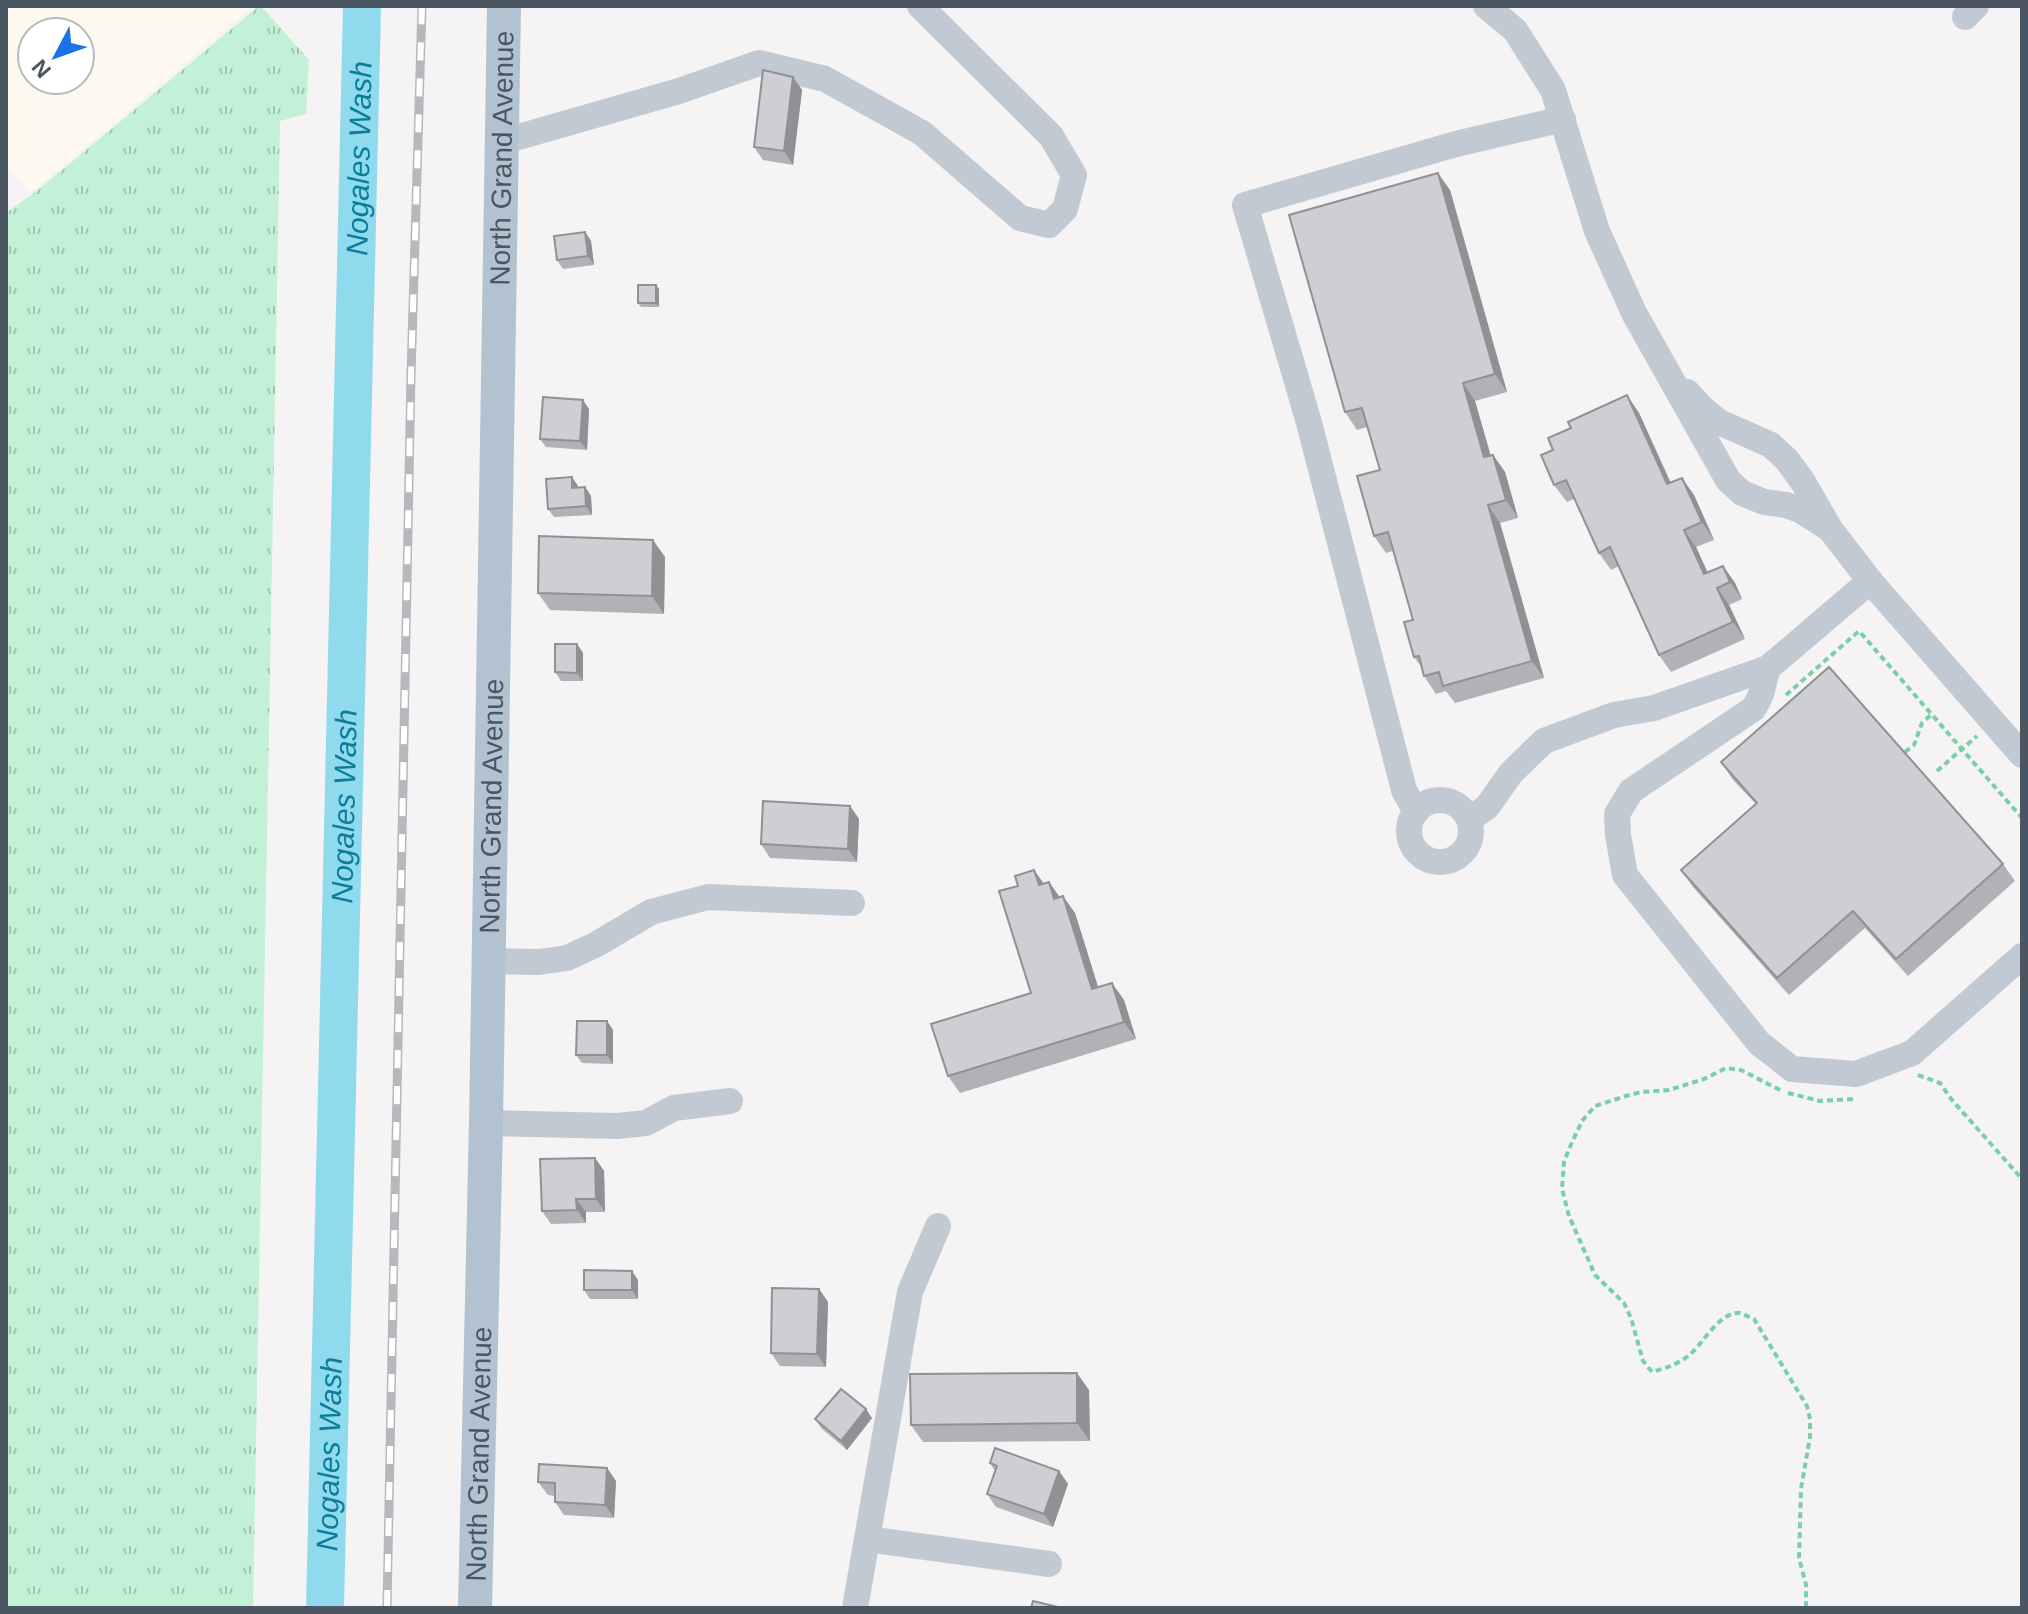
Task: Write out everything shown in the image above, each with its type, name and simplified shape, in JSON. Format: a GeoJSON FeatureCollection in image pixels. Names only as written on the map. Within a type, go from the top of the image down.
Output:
{"type":"FeatureCollection","features":[{"type":"Feature","properties":{"kind":"main road","name":"North Grand Avenue"},"geometry":{"type":"LineString","coordinates":[[475,1608],[504,6]]}},
{"type":"Feature","properties":{"kind":"street"},"geometry":{"type":"LineString","coordinates":[[501,142],[679,91],[759,63],[825,79],[922,133],[1020,218],[1049,225],[1065,209],[1074,175],[1051,136],[920,6]]}},
{"type":"Feature","properties":{"kind":"street"},"geometry":{"type":"LineString","coordinates":[[1486,6],[1515,30],[1553,90],[1597,231],[1634,313],[1728,480],[1742,493],[1764,502],[1800,510],[1830,529]]}},
{"type":"Feature","properties":{"kind":"street"},"geometry":{"type":"LineString","coordinates":[[1416,812],[1404,790],[1304,406],[1245,205],[1456,144],[1563,119]]}},
{"type":"Feature","properties":{"kind":"street"},"geometry":{"type":"LineString","coordinates":[[1670,374],[1719,422],[1771,445],[1787,460],[1830,529],[1870,581],[2022,755]]}},
{"type":"Feature","properties":{"kind":"street"},"geometry":{"type":"LineString","coordinates":[[1470,819],[1487,807],[1511,773],[1544,741],[1614,715],[1654,708],[1768,668],[1870,581]]}},
{"type":"Feature","properties":{"kind":"street"},"geometry":{"type":"LineString","coordinates":[[1768,668],[1762,697],[1753,709],[1631,791],[1617,814],[1625,875],[1759,1043],[1792,1069],[1856,1074],[1912,1053],[2022,956]]}},
{"type":"Feature","properties":{"kind":"street"},"geometry":{"type":"LineString","coordinates":[[1431,801],[1449,801],[1458,805],[1470,819],[1471,840],[1459,856],[1450,861],[1430,860],[1414,848],[1409,830],[1411,820],[1422,805],[1431,801]]}},
{"type":"Feature","properties":{"kind":"street"},"geometry":{"type":"LineString","coordinates":[[488,961],[539,962],[567,958],[651,912],[708,897],[852,903]]}},
{"type":"Feature","properties":{"kind":"street"},"geometry":{"type":"LineString","coordinates":[[486,1123],[617,1126],[646,1123],[674,1108],[730,1101]]}},
{"type":"Feature","properties":{"kind":"street"},"geometry":{"type":"LineString","coordinates":[[855,1608],[910,1292],[938,1226]]}},
{"type":"Feature","properties":{"kind":"street"},"geometry":{"type":"LineString","coordinates":[[867,1539],[1049,1564]]}},
{"type":"Feature","properties":{"kind":"path"},"geometry":{"type":"LineString","coordinates":[[1782,698],[1859,631],[2022,818]]}},
{"type":"Feature","properties":{"kind":"path"},"geometry":{"type":"LineString","coordinates":[[1905,752],[1914,745],[1922,723],[1932,714]]}},
{"type":"Feature","properties":{"kind":"path"},"geometry":{"type":"LineString","coordinates":[[1937,771],[1993,722]]}},
{"type":"Feature","properties":{"kind":"path"},"geometry":{"type":"LineString","coordinates":[[1806,1608],[1806,1585],[1799,1558],[1801,1489],[1810,1437],[1807,1406],[1754,1319],[1743,1313],[1723,1320],[1700,1346],[1678,1364],[1652,1372],[1643,1361],[1624,1303],[1595,1275],[1569,1216],[1562,1189],[1564,1162],[1582,1121],[1595,1106],[1641,1092],[1687,1085],[1726,1068],[1741,1070],[1768,1086],[1800,1097],[1820,1101],[1855,1099]]}},
{"type":"Feature","properties":{"kind":"path"},"geometry":{"type":"LineString","coordinates":[[1917,1074],[1940,1083],[2022,1179]]}},
{"type":"Feature","properties":{"kind":"shaded area"},"geometry":{"type":"Polygon","coordinates":[[[6,6],[253,6],[30,193],[6,167],[6,6]]]}},
{"type":"Feature","properties":{"kind":"green space"},"geometry":{"type":"Polygon","coordinates":[[[259,6],[309,60],[306,114],[280,121],[253,1608],[6,1608],[6,213],[38,190],[259,6]]]}},
{"type":"Feature","properties":{"kind":"building"},"geometry":{"type":"Polygon","coordinates":[[[763,70],[793,77],[784,151],[754,147],[763,70]]]}},
{"type":"Feature","properties":{"kind":"building"},"geometry":{"type":"Polygon","coordinates":[[[1438,173],[1495,374],[1463,383],[1484,457],[1493,455],[1506,500],[1488,505],[1532,661],[1443,686],[1439,672],[1424,676],[1419,656],[1414,657],[1404,622],[1413,620],[1388,532],[1374,536],[1357,476],[1380,470],[1362,408],[1345,412],[1289,215],[1438,173]]]}},
{"type":"Feature","properties":{"kind":"building"},"geometry":{"type":"Polygon","coordinates":[[[585,232],[588,256],[557,260],[554,236],[585,232]]]}},
{"type":"Feature","properties":{"kind":"building"},"geometry":{"type":"Polygon","coordinates":[[[638,285],[656,285],[656,303],[638,303],[638,285]]]}},
{"type":"Feature","properties":{"kind":"building"},"geometry":{"type":"Polygon","coordinates":[[[1627,395],[1667,484],[1682,478],[1702,522],[1684,530],[1704,574],[1723,566],[1730,582],[1717,588],[1733,622],[1659,655],[1610,547],[1599,553],[1566,480],[1554,485],[1541,455],[1553,450],[1548,438],[1571,428],[1568,422],[1627,395]]]}},
{"type":"Feature","properties":{"kind":"building"},"geometry":{"type":"Polygon","coordinates":[[[543,397],[583,400],[580,441],[540,439],[543,397]]]}},
{"type":"Feature","properties":{"kind":"building"},"geometry":{"type":"Polygon","coordinates":[[[572,477],[572,488],[585,487],[586,506],[548,509],[546,479],[572,477]]]}},
{"type":"Feature","properties":{"kind":"building"},"geometry":{"type":"Polygon","coordinates":[[[539,536],[653,540],[652,596],[538,593],[539,536]]]}},
{"type":"Feature","properties":{"kind":"building"},"geometry":{"type":"Polygon","coordinates":[[[555,644],[577,644],[577,673],[555,672],[555,644]]]}},
{"type":"Feature","properties":{"kind":"building"},"geometry":{"type":"Polygon","coordinates":[[[1829,667],[2003,864],[1896,959],[1853,911],[1777,978],[1681,870],[1757,803],[1721,762],[1829,667]]]}},
{"type":"Feature","properties":{"kind":"building"},"geometry":{"type":"Polygon","coordinates":[[[763,801],[850,806],[848,849],[761,844],[763,801]]]}},
{"type":"Feature","properties":{"kind":"building"},"geometry":{"type":"Polygon","coordinates":[[[1034,870],[1039,885],[1049,882],[1054,899],[1063,896],[1092,989],[1112,983],[1124,1022],[948,1076],[931,1024],[1031,993],[999,891],[1018,886],[1015,876],[1034,870]]]}},
{"type":"Feature","properties":{"kind":"building"},"geometry":{"type":"Polygon","coordinates":[[[577,1021],[607,1021],[607,1055],[576,1055],[577,1021]]]}},
{"type":"Feature","properties":{"kind":"building"},"geometry":{"type":"Polygon","coordinates":[[[595,1158],[596,1199],[576,1199],[577,1210],[542,1211],[540,1159],[595,1158]]]}},
{"type":"Feature","properties":{"kind":"building"},"geometry":{"type":"Polygon","coordinates":[[[584,1270],[632,1271],[632,1290],[584,1290],[584,1270]]]}},
{"type":"Feature","properties":{"kind":"building"},"geometry":{"type":"Polygon","coordinates":[[[772,1288],[819,1289],[817,1354],[771,1353],[772,1288]]]}},
{"type":"Feature","properties":{"kind":"building"},"geometry":{"type":"Polygon","coordinates":[[[1077,1373],[1077,1423],[911,1425],[910,1374],[1077,1373]]]}},
{"type":"Feature","properties":{"kind":"building"},"geometry":{"type":"Polygon","coordinates":[[[841,1389],[866,1409],[841,1441],[815,1419],[841,1389]]]}},
{"type":"Feature","properties":{"kind":"building"},"geometry":{"type":"Polygon","coordinates":[[[995,1448],[1059,1471],[1044,1514],[987,1494],[997,1466],[990,1463],[995,1448]]]}},
{"type":"Feature","properties":{"kind":"building"},"geometry":{"type":"Polygon","coordinates":[[[539,1464],[607,1468],[605,1505],[555,1502],[555,1483],[538,1482],[539,1464]]]}},
{"type":"Feature","properties":{"kind":"building"},"geometry":{"type":"Polygon","coordinates":[[[1033,1601],[1062,1608],[1031,1608],[1033,1601]]]}},
{"type":"Feature","properties":{"kind":"waterway","name":"Nogales Wash"},"geometry":{"type":"LineString","coordinates":[[325,1608],[362,6]]}},
{"type":"Feature","properties":{"kind":"railway"},"geometry":{"type":"LineString","coordinates":[[387,1608],[411,375],[422,6]]}}]}
